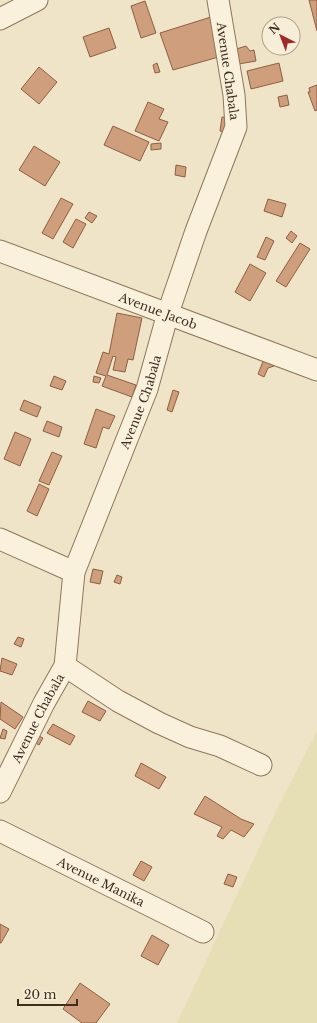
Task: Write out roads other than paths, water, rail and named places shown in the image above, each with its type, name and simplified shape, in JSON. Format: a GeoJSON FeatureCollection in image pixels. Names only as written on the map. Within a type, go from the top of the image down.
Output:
{"type":"FeatureCollection","features":[{"type":"Feature","properties":{"kind":"street"},"geometry":{"type":"LineString","coordinates":[[0,19],[37,0]]}},
{"type":"Feature","properties":{"kind":"street","name":"Avenue Chabala"},"geometry":{"type":"LineString","coordinates":[[0,792],[44,703],[65,666],[74,572],[147,389],[168,313],[196,230],[236,127],[234,95],[218,0]]}},
{"type":"Feature","properties":{"kind":"street","name":"Avenue Jacob"},"geometry":{"type":"LineString","coordinates":[[0,251],[317,370]]}},
{"type":"Feature","properties":{"kind":"street"},"geometry":{"type":"LineString","coordinates":[[0,540],[74,572]]}},
{"type":"Feature","properties":{"kind":"street"},"geometry":{"type":"LineString","coordinates":[[65,666],[118,700],[159,723],[190,736],[220,746],[261,765]]}},
{"type":"Feature","properties":{"kind":"street","name":"Avenue Manika"},"geometry":{"type":"LineString","coordinates":[[0,831],[203,932]]}}]}
